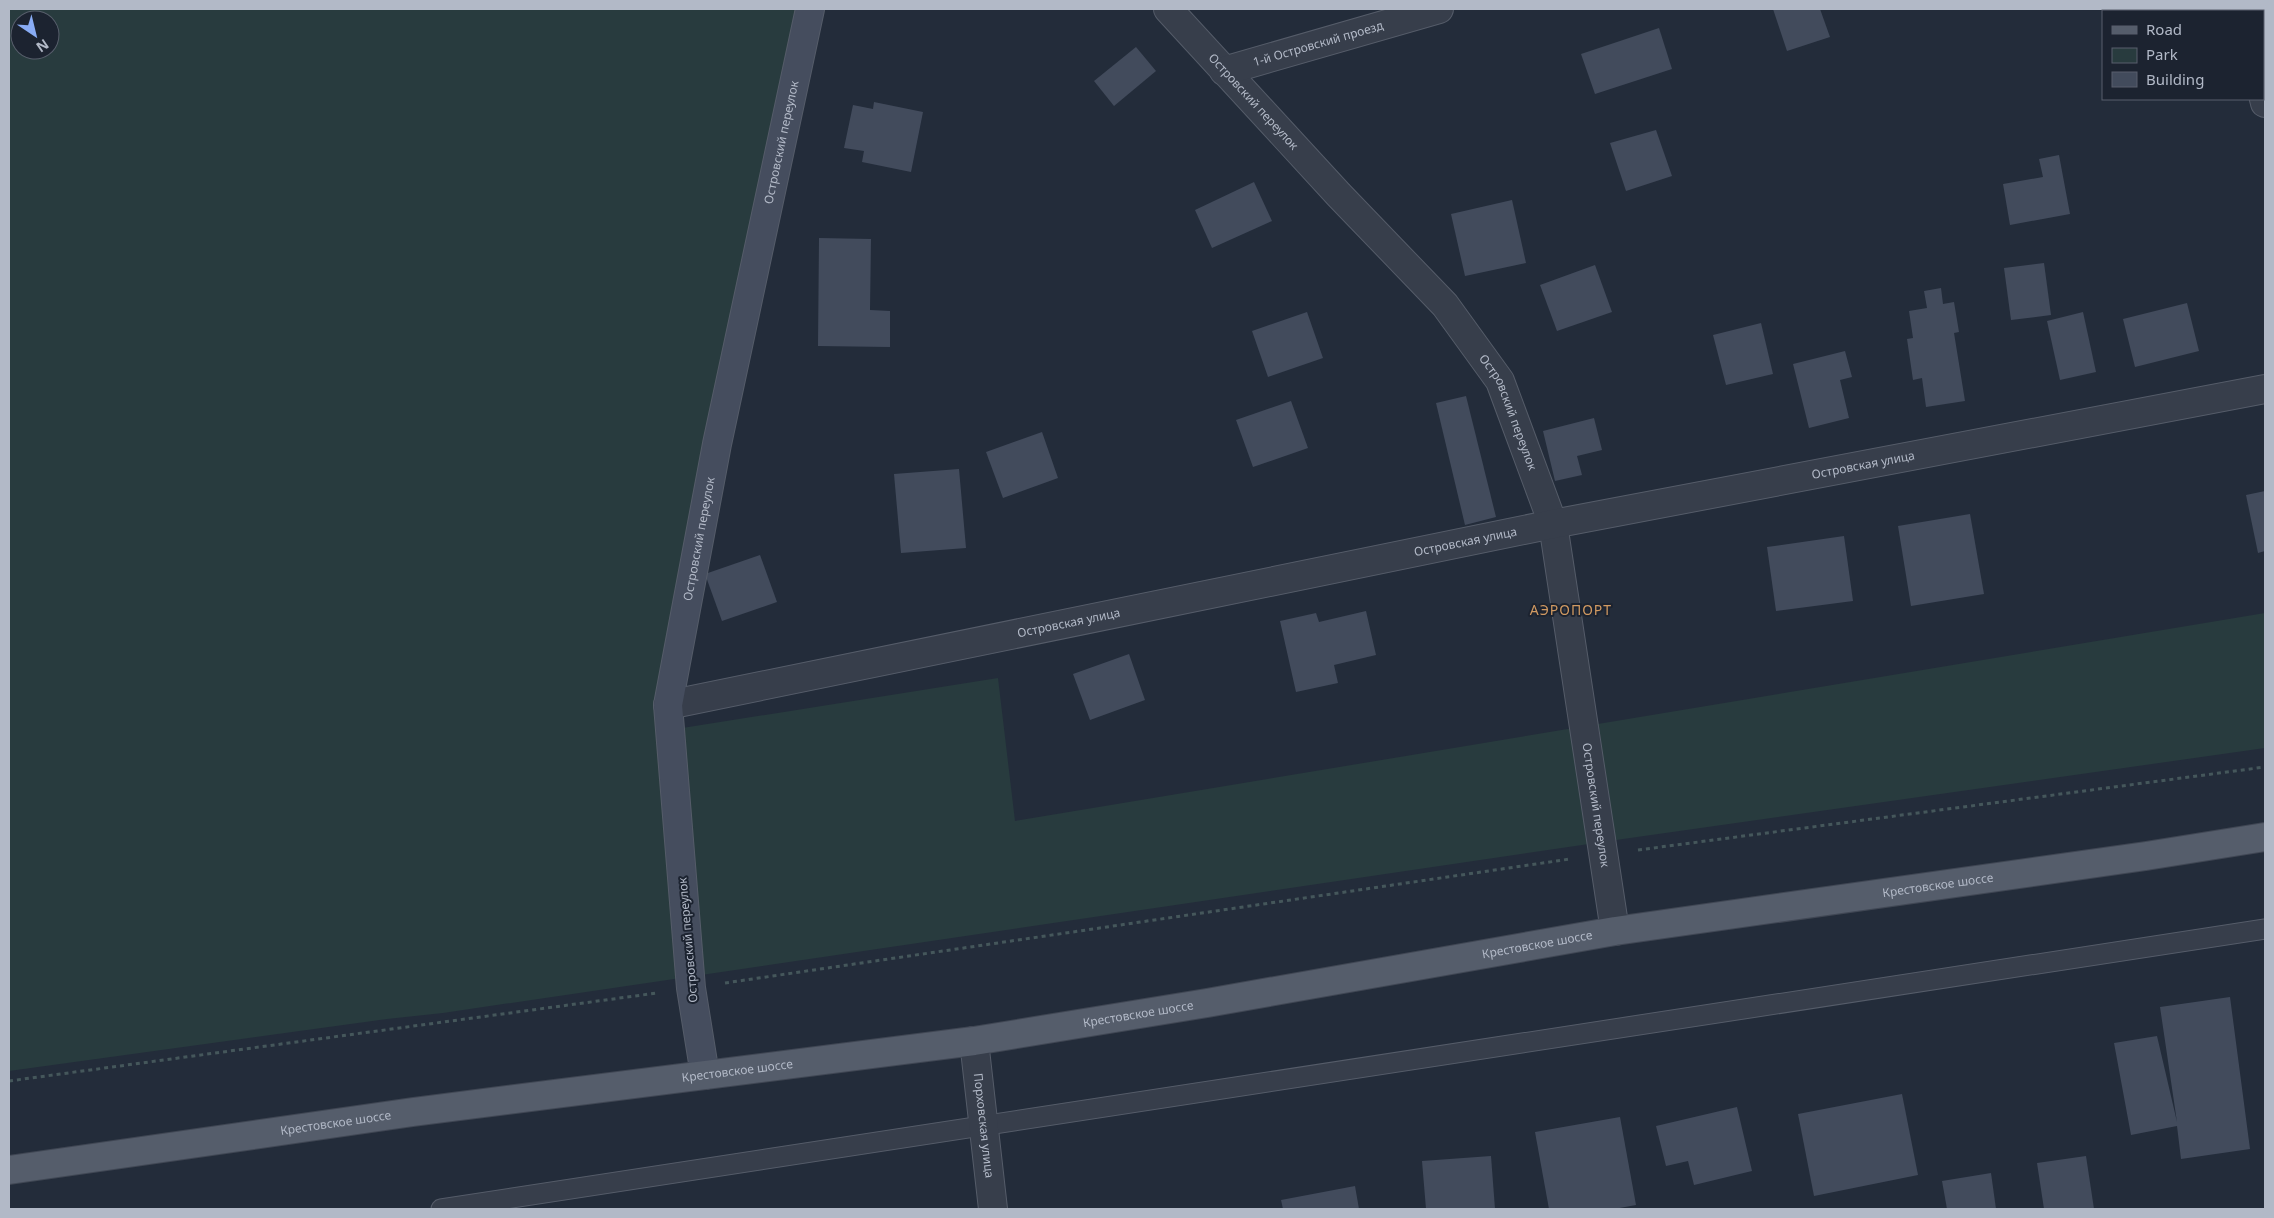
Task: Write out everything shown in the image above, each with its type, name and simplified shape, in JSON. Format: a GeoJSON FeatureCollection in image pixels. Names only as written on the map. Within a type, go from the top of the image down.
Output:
{"type":"FeatureCollection","features":[{"type":"Feature","properties":{"kind":"main road","name":"Крестовское шоссе"},"geometry":{"type":"LineString","coordinates":[[9,1170],[413,1112],[974,1041],[1207,1003],[1615,931],[2146,856],[2265,837]]}},
{"type":"Feature","properties":{"kind":"street","name":"Островский переулок"},"geometry":{"type":"LineString","coordinates":[[705,1075],[691,988],[668,705],[717,444],[810,9]]}},
{"type":"Feature","properties":{"kind":"street","name":"Островский переулок"},"geometry":{"type":"LineString","coordinates":[[1168,9],[1444,306],[1500,381],[1553,524],[1615,931]]}},
{"type":"Feature","properties":{"kind":"street","name":"1-й Островский проезд"},"geometry":{"type":"LineString","coordinates":[[1224,71],[1439,9]]}},
{"type":"Feature","properties":{"kind":"street","name":"Островская улица"},"geometry":{"type":"LineString","coordinates":[[668,705],[1553,524],[2265,389]]}},
{"type":"Feature","properties":{"kind":"street","name":"Порховская улица"},"geometry":{"type":"LineString","coordinates":[[974,1041],[993,1209]]}},
{"type":"Feature","properties":{"kind":"lane"},"geometry":{"type":"LineString","coordinates":[[441,1209],[2265,929]]}},
{"type":"Feature","properties":{"kind":"path"},"geometry":{"type":"LineString","coordinates":[[9,1082],[691,988],[1603,854],[2265,767]]}},
{"type":"Feature","properties":{"kind":"green space"},"geometry":{"type":"Polygon","coordinates":[[[9,9],[816,9],[717,444],[676,729],[998,678],[1015,821],[2265,613],[2265,748],[1623,839],[443,1013],[9,1071],[9,9]]]}},
{"type":"Feature","properties":{"kind":"building"},"geometry":{"type":"Polygon","coordinates":[[[1773,9],[1820,9],[1830,37],[1787,51],[1773,9]]]}},
{"type":"Feature","properties":{"kind":"building"},"geometry":{"type":"Polygon","coordinates":[[[1659,28],[1672,69],[1595,94],[1581,54],[1659,28]]]}},
{"type":"Feature","properties":{"kind":"building"},"geometry":{"type":"Polygon","coordinates":[[[1136,47],[1156,71],[1114,106],[1094,81],[1136,47]]]}},
{"type":"Feature","properties":{"kind":"building"},"geometry":{"type":"Polygon","coordinates":[[[874,102],[923,112],[911,172],[862,162],[864,151],[844,148],[853,105],[873,109],[874,102]]]}},
{"type":"Feature","properties":{"kind":"building"},"geometry":{"type":"Polygon","coordinates":[[[1656,130],[1672,176],[1626,191],[1610,143],[1656,130]]]}},
{"type":"Feature","properties":{"kind":"building"},"geometry":{"type":"Polygon","coordinates":[[[2059,155],[2070,214],[2010,225],[2003,184],[2043,177],[2039,159],[2059,155]]]}},
{"type":"Feature","properties":{"kind":"building"},"geometry":{"type":"Polygon","coordinates":[[[1254,182],[1272,221],[1212,248],[1195,210],[1254,182]]]}},
{"type":"Feature","properties":{"kind":"building"},"geometry":{"type":"Polygon","coordinates":[[[1512,200],[1526,263],[1465,276],[1451,214],[1512,200]]]}},
{"type":"Feature","properties":{"kind":"building"},"geometry":{"type":"Polygon","coordinates":[[[819,238],[871,239],[870,310],[890,311],[890,347],[818,346],[819,238]]]}},
{"type":"Feature","properties":{"kind":"building"},"geometry":{"type":"Polygon","coordinates":[[[2044,263],[2051,315],[2011,320],[2004,268],[2044,263]]]}},
{"type":"Feature","properties":{"kind":"building"},"geometry":{"type":"Polygon","coordinates":[[[1595,265],[1612,312],[1557,331],[1540,285],[1595,265]]]}},
{"type":"Feature","properties":{"kind":"building"},"geometry":{"type":"Polygon","coordinates":[[[1941,288],[1943,304],[1954,302],[1959,332],[1954,333],[1965,401],[1926,407],[1922,378],[1913,380],[1907,339],[1913,338],[1909,311],[1927,308],[1924,291],[1941,288]]]}},
{"type":"Feature","properties":{"kind":"building"},"geometry":{"type":"Polygon","coordinates":[[[2187,303],[2199,351],[2135,367],[2123,319],[2187,303]]]}},
{"type":"Feature","properties":{"kind":"building"},"geometry":{"type":"Polygon","coordinates":[[[1307,312],[1323,358],[1268,377],[1252,331],[1307,312]]]}},
{"type":"Feature","properties":{"kind":"building"},"geometry":{"type":"Polygon","coordinates":[[[2083,312],[2096,372],[2060,380],[2047,321],[2083,312]]]}},
{"type":"Feature","properties":{"kind":"building"},"geometry":{"type":"Polygon","coordinates":[[[1761,323],[1773,374],[1726,385],[1713,335],[1761,323]]]}},
{"type":"Feature","properties":{"kind":"building"},"geometry":{"type":"Polygon","coordinates":[[[1845,351],[1852,377],[1840,380],[1849,418],[1809,428],[1793,364],[1845,351]]]}},
{"type":"Feature","properties":{"kind":"building"},"geometry":{"type":"Polygon","coordinates":[[[1466,396],[1496,517],[1465,525],[1436,403],[1466,396]]]}},
{"type":"Feature","properties":{"kind":"building"},"geometry":{"type":"Polygon","coordinates":[[[1291,401],[1308,448],[1253,467],[1236,420],[1291,401]]]}},
{"type":"Feature","properties":{"kind":"building"},"geometry":{"type":"Polygon","coordinates":[[[1594,418],[1602,450],[1577,456],[1582,475],[1555,481],[1543,431],[1594,418]]]}},
{"type":"Feature","properties":{"kind":"building"},"geometry":{"type":"Polygon","coordinates":[[[1042,432],[1058,478],[1003,498],[986,452],[1042,432]]]}},
{"type":"Feature","properties":{"kind":"building"},"geometry":{"type":"Polygon","coordinates":[[[959,469],[966,548],[901,553],[894,474],[959,469]]]}},
{"type":"Feature","properties":{"kind":"building"},"geometry":{"type":"Polygon","coordinates":[[[2265,491],[2265,551],[2258,553],[2246,495],[2265,491]]]}},
{"type":"Feature","properties":{"kind":"building"},"geometry":{"type":"Polygon","coordinates":[[[1970,514],[1984,594],[1911,606],[1898,526],[1970,514]]]}},
{"type":"Feature","properties":{"kind":"building"},"geometry":{"type":"Polygon","coordinates":[[[1844,536],[1853,601],[1776,611],[1767,547],[1844,536]]]}},
{"type":"Feature","properties":{"kind":"building"},"geometry":{"type":"Polygon","coordinates":[[[760,555],[777,602],[722,621],[705,574],[760,555]]]}},
{"type":"Feature","properties":{"kind":"building"},"geometry":{"type":"Polygon","coordinates":[[[1366,611],[1376,655],[1334,665],[1338,683],[1296,692],[1280,621],[1316,613],[1319,622],[1366,611]]]}},
{"type":"Feature","properties":{"kind":"building"},"geometry":{"type":"Polygon","coordinates":[[[1129,654],[1145,700],[1090,720],[1073,674],[1129,654]]]}},
{"type":"Feature","properties":{"kind":"building"},"geometry":{"type":"Polygon","coordinates":[[[2230,997],[2250,1149],[2181,1159],[2177,1126],[2131,1135],[2114,1043],[2157,1036],[2177,1122],[2160,1007],[2230,997]]]}},
{"type":"Feature","properties":{"kind":"building"},"geometry":{"type":"Polygon","coordinates":[[[1902,1094],[1918,1175],[1814,1196],[1798,1114],[1902,1094]]]}},
{"type":"Feature","properties":{"kind":"building"},"geometry":{"type":"Polygon","coordinates":[[[1737,1107],[1752,1171],[1694,1185],[1688,1161],[1666,1166],[1656,1126],[1737,1107]]]}},
{"type":"Feature","properties":{"kind":"building"},"geometry":{"type":"Polygon","coordinates":[[[1620,1117],[1636,1205],[1614,1209],[1549,1209],[1535,1132],[1620,1117]]]}},
{"type":"Feature","properties":{"kind":"building"},"geometry":{"type":"Polygon","coordinates":[[[1491,1156],[1495,1209],[1426,1209],[1422,1161],[1491,1156]]]}},
{"type":"Feature","properties":{"kind":"building"},"geometry":{"type":"Polygon","coordinates":[[[2086,1156],[2094,1209],[2044,1209],[2037,1163],[2086,1156]]]}},
{"type":"Feature","properties":{"kind":"building"},"geometry":{"type":"Polygon","coordinates":[[[1991,1173],[1996,1209],[1947,1209],[1942,1181],[1991,1173]]]}},
{"type":"Feature","properties":{"kind":"building"},"geometry":{"type":"Polygon","coordinates":[[[1355,1186],[1359,1209],[1283,1209],[1281,1200],[1355,1186]]]}},
{"type":"Feature","properties":{"kind":"district","name":"АЭРОПОРТ"},"geometry":{"type":"Point","coordinates":[1571,610]}}]}
